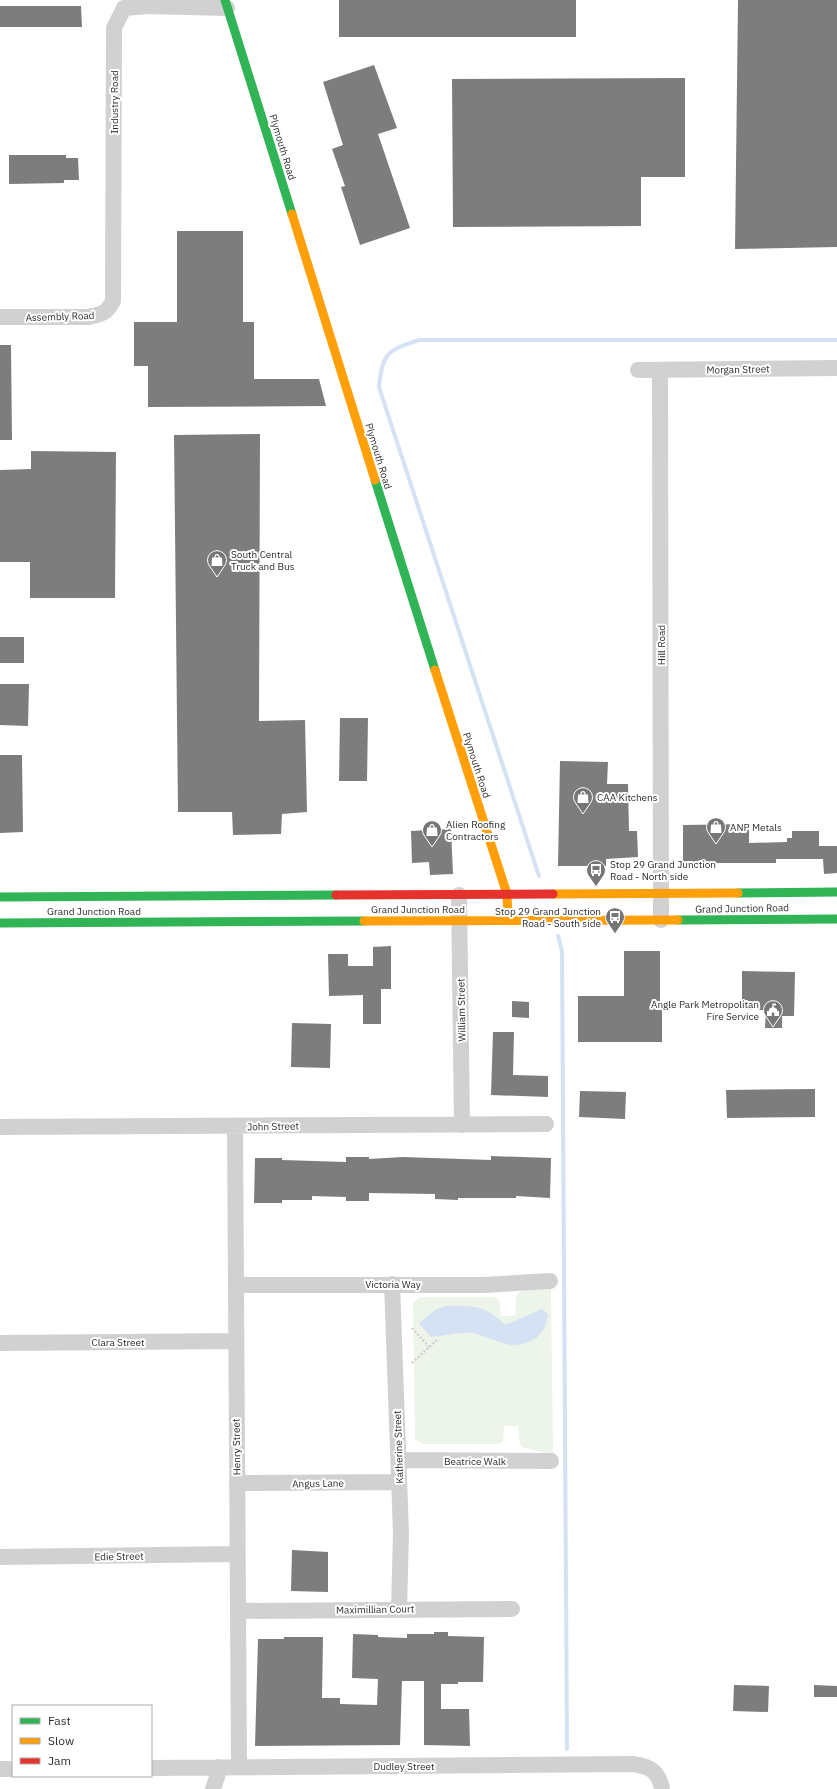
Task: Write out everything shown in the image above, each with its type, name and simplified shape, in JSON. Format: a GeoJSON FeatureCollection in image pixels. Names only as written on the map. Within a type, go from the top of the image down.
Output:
{"type":"FeatureCollection","features":[{"type":"Feature","properties":{"kind":"main road","name":"Plymouth Road"},"geometry":{"type":"LineString","coordinates":[[226,4],[386,515],[507,894],[508,920]]}},
{"type":"Feature","properties":{"kind":"main road","name":"Grand Junction Road"},"geometry":{"type":"LineString","coordinates":[[0,897],[300,899],[459,894],[837,892]]}},
{"type":"Feature","properties":{"kind":"main road","name":"Grand Junction Road"},"geometry":{"type":"LineString","coordinates":[[0,923],[300,918],[460,920],[837,919]]}},
{"type":"Feature","properties":{"kind":"street","name":"Industry Road"},"geometry":{"type":"LineString","coordinates":[[113,301],[114,28],[124,8],[226,4]]}},
{"type":"Feature","properties":{"kind":"street","name":"Assembly Road"},"geometry":{"type":"LineString","coordinates":[[0,317],[88,317],[100,315],[108,311],[113,301]]}},
{"type":"Feature","properties":{"kind":"street","name":"Morgan Street"},"geometry":{"type":"LineString","coordinates":[[638,370],[837,368]]}},
{"type":"Feature","properties":{"kind":"street","name":"Hill Road"},"geometry":{"type":"LineString","coordinates":[[660,370],[661,920]]}},
{"type":"Feature","properties":{"kind":"street","name":"William Street"},"geometry":{"type":"LineString","coordinates":[[459,894],[462,1125]]}},
{"type":"Feature","properties":{"kind":"street","name":"John Street"},"geometry":{"type":"LineString","coordinates":[[0,1127],[235,1127],[546,1124]]}},
{"type":"Feature","properties":{"kind":"street","name":"Henry Street"},"geometry":{"type":"LineString","coordinates":[[235,1127],[235,1342],[239,1767]]}},
{"type":"Feature","properties":{"kind":"street","name":"Victoria Way"},"geometry":{"type":"LineString","coordinates":[[236,1285],[484,1284],[550,1281]]}},
{"type":"Feature","properties":{"kind":"street","name":"Katherine Street"},"geometry":{"type":"LineString","coordinates":[[392,1284],[401,1533],[398,1609]]}},
{"type":"Feature","properties":{"kind":"street","name":"Clara Street"},"geometry":{"type":"LineString","coordinates":[[0,1342],[235,1342]]}},
{"type":"Feature","properties":{"kind":"street","name":"Beatrice Walk"},"geometry":{"type":"LineString","coordinates":[[399,1460],[551,1461]]}},
{"type":"Feature","properties":{"kind":"street","name":"Angus Lane"},"geometry":{"type":"LineString","coordinates":[[237,1483],[399,1482]]}},
{"type":"Feature","properties":{"kind":"street","name":"Edie Street"},"geometry":{"type":"LineString","coordinates":[[0,1557],[237,1554]]}},
{"type":"Feature","properties":{"kind":"street","name":"Maximillian Court"},"geometry":{"type":"LineString","coordinates":[[238,1611],[512,1608]]}},
{"type":"Feature","properties":{"kind":"street","name":"Dudley Street"},"geometry":{"type":"LineString","coordinates":[[152,1768],[633,1764],[648,1767],[656,1772],[661,1780],[662,1789]]}},
{"type":"Feature","properties":{"kind":"street"},"geometry":{"type":"LineString","coordinates":[[213,1789],[218,1777],[219,1768]]}},
{"type":"Feature","properties":{"kind":"street"},"geometry":{"type":"LineString","coordinates":[[0,1769],[12,1769]]}},
{"type":"Feature","properties":{"kind":"path"},"geometry":{"type":"LineString","coordinates":[[412,1328],[429,1348]]}},
{"type":"Feature","properties":{"kind":"path"},"geometry":{"type":"LineString","coordinates":[[412,1363],[437,1340]]}},
{"type":"Feature","properties":{"kind":"shaded area"},"geometry":{"type":"Polygon","coordinates":[[[531,1288],[551,1288],[553,1454],[524,1448],[520,1444],[518,1426],[504,1426],[503,1441],[499,1444],[422,1444],[415,1439],[413,1303],[420,1297],[495,1297],[499,1300],[501,1316],[515,1316],[516,1297],[518,1293],[531,1288]]]}},
{"type":"Feature","properties":{"kind":"water"},"geometry":{"type":"Polygon","coordinates":[[[445,1306],[471,1306],[485,1310],[498,1318],[505,1325],[542,1309],[548,1314],[545,1327],[542,1332],[538,1337],[527,1343],[509,1345],[472,1333],[431,1337],[419,1323],[435,1310],[445,1306]]]}},
{"type":"Feature","properties":{"kind":"building"},"geometry":{"type":"Polygon","coordinates":[[[339,0],[576,0],[576,37],[339,37],[339,0]]]}},
{"type":"Feature","properties":{"kind":"building"},"geometry":{"type":"Polygon","coordinates":[[[738,0],[837,0],[837,247],[735,249],[738,0]]]}},
{"type":"Feature","properties":{"kind":"building"},"geometry":{"type":"Polygon","coordinates":[[[0,6],[81,6],[82,27],[0,27],[0,6]]]}},
{"type":"Feature","properties":{"kind":"building"},"geometry":{"type":"Polygon","coordinates":[[[374,65],[397,128],[378,134],[410,228],[360,245],[341,187],[345,186],[332,149],[343,145],[323,82],[374,65]]]}},
{"type":"Feature","properties":{"kind":"building"},"geometry":{"type":"Polygon","coordinates":[[[685,78],[685,177],[641,177],[641,226],[453,227],[452,79],[685,78]]]}},
{"type":"Feature","properties":{"kind":"building"},"geometry":{"type":"Polygon","coordinates":[[[9,155],[66,155],[66,158],[78,158],[79,180],[64,180],[64,183],[9,184],[9,155]]]}},
{"type":"Feature","properties":{"kind":"building"},"geometry":{"type":"Polygon","coordinates":[[[177,231],[243,231],[243,322],[254,322],[254,379],[319,379],[326,406],[148,407],[148,366],[134,366],[134,322],[177,322],[177,231]]]}},
{"type":"Feature","properties":{"kind":"building"},"geometry":{"type":"Polygon","coordinates":[[[0,345],[11,345],[12,440],[0,440],[0,345]]]}},
{"type":"Feature","properties":{"kind":"building","name":"South Central Truck and Bus"},"geometry":{"type":"Polygon","coordinates":[[[260,434],[259,721],[305,720],[307,812],[282,814],[281,834],[233,835],[232,812],[178,812],[174,435],[260,434]]]}},
{"type":"Feature","properties":{"kind":"building"},"geometry":{"type":"Polygon","coordinates":[[[31,451],[116,452],[115,598],[30,598],[30,562],[0,562],[0,470],[31,469],[31,451]]]}},
{"type":"Feature","properties":{"kind":"building"},"geometry":{"type":"Polygon","coordinates":[[[0,637],[24,637],[24,663],[0,663],[0,637]]]}},
{"type":"Feature","properties":{"kind":"building"},"geometry":{"type":"Polygon","coordinates":[[[0,684],[29,684],[28,726],[0,725],[0,684]]]}},
{"type":"Feature","properties":{"kind":"building"},"geometry":{"type":"Polygon","coordinates":[[[340,718],[368,718],[367,781],[339,781],[340,718]]]}},
{"type":"Feature","properties":{"kind":"building"},"geometry":{"type":"Polygon","coordinates":[[[0,755],[22,755],[23,832],[0,833],[0,755]]]}},
{"type":"Feature","properties":{"kind":"building","name":"CAA Kitchens"},"geometry":{"type":"Polygon","coordinates":[[[560,761],[608,762],[607,784],[628,784],[629,831],[637,831],[638,857],[606,859],[606,866],[558,866],[560,761]]]}},
{"type":"Feature","properties":{"kind":"building"},"geometry":{"type":"Polygon","coordinates":[[[749,824],[749,843],[787,842],[787,838],[792,838],[792,831],[819,831],[819,846],[837,846],[837,873],[824,874],[823,859],[776,859],[776,863],[683,863],[683,825],[749,824]]]}},
{"type":"Feature","properties":{"kind":"building","name":"Alien Roofing Contractors"},"geometry":{"type":"Polygon","coordinates":[[[451,829],[453,874],[430,875],[429,862],[412,863],[411,831],[451,829]]]}},
{"type":"Feature","properties":{"kind":"building"},"geometry":{"type":"Polygon","coordinates":[[[391,946],[391,989],[381,989],[381,1024],[363,1024],[363,995],[329,996],[328,954],[348,954],[348,966],[373,966],[373,947],[391,946]]]}},
{"type":"Feature","properties":{"kind":"building"},"geometry":{"type":"Polygon","coordinates":[[[624,951],[660,951],[660,1010],[662,1010],[662,1042],[578,1042],[578,996],[624,996],[624,951]]]}},
{"type":"Feature","properties":{"kind":"building"},"geometry":{"type":"Polygon","coordinates":[[[742,971],[795,972],[794,1016],[782,1016],[782,1028],[765,1028],[766,1010],[742,1010],[742,971]]]}},
{"type":"Feature","properties":{"kind":"building"},"geometry":{"type":"Polygon","coordinates":[[[512,1001],[529,1002],[529,1018],[512,1017],[512,1001]]]}},
{"type":"Feature","properties":{"kind":"building"},"geometry":{"type":"Polygon","coordinates":[[[292,1023],[331,1024],[330,1068],[291,1067],[292,1023]]]}},
{"type":"Feature","properties":{"kind":"building"},"geometry":{"type":"Polygon","coordinates":[[[493,1032],[514,1032],[513,1075],[548,1076],[548,1097],[491,1095],[493,1032]]]}},
{"type":"Feature","properties":{"kind":"building"},"geometry":{"type":"Polygon","coordinates":[[[815,1089],[815,1117],[727,1118],[726,1090],[815,1089]]]}},
{"type":"Feature","properties":{"kind":"building"},"geometry":{"type":"Polygon","coordinates":[[[580,1091],[626,1092],[625,1119],[579,1117],[580,1091]]]}},
{"type":"Feature","properties":{"kind":"building"},"geometry":{"type":"Polygon","coordinates":[[[491,1156],[551,1158],[550,1198],[516,1196],[516,1198],[458,1198],[458,1200],[435,1199],[435,1194],[369,1193],[369,1201],[346,1201],[346,1197],[312,1196],[312,1200],[282,1200],[282,1203],[254,1203],[255,1158],[346,1162],[346,1157],[369,1157],[369,1159],[403,1157],[491,1160],[491,1156]]]}},
{"type":"Feature","properties":{"kind":"building"},"geometry":{"type":"Polygon","coordinates":[[[292,1550],[328,1552],[328,1592],[291,1591],[292,1550]]]}},
{"type":"Feature","properties":{"kind":"building"},"geometry":{"type":"Polygon","coordinates":[[[434,1632],[448,1632],[448,1636],[484,1637],[483,1682],[441,1684],[441,1709],[469,1709],[470,1746],[424,1745],[424,1681],[402,1681],[400,1745],[255,1746],[258,1639],[323,1637],[322,1698],[340,1698],[340,1704],[377,1705],[378,1679],[352,1678],[353,1634],[407,1638],[407,1634],[434,1634],[434,1632]]]}},
{"type":"Feature","properties":{"kind":"building"},"geometry":{"type":"Polygon","coordinates":[[[734,1685],[769,1686],[768,1712],[733,1711],[734,1685]]]}},
{"type":"Feature","properties":{"kind":"building"},"geometry":{"type":"Polygon","coordinates":[[[814,1685],[837,1686],[837,1697],[814,1697],[814,1685]]]}},
{"type":"Feature","properties":{"kind":"waterway"},"geometry":{"type":"LineString","coordinates":[[539,876],[379,387],[382,367],[388,354],[400,347],[419,340],[837,340]]}},
{"type":"Feature","properties":{"kind":"waterway"},"geometry":{"type":"LineString","coordinates":[[558,936],[562,951],[567,1749]]}},
{"type":"Feature","properties":{"kind":"traffic: fast"},"geometry":{"type":"LineString","coordinates":[[225,0],[292,214]]}},
{"type":"Feature","properties":{"kind":"traffic: fast"},"geometry":{"type":"LineString","coordinates":[[375,480],[435,670]]}},
{"type":"Feature","properties":{"kind":"traffic: fast"},"geometry":{"type":"LineString","coordinates":[[738,893],[837,892]]}},
{"type":"Feature","properties":{"kind":"traffic: fast"},"geometry":{"type":"LineString","coordinates":[[0,897],[336,895]]}},
{"type":"Feature","properties":{"kind":"traffic: fast"},"geometry":{"type":"LineString","coordinates":[[678,920],[837,919]]}},
{"type":"Feature","properties":{"kind":"traffic: fast"},"geometry":{"type":"LineString","coordinates":[[0,923],[364,921]]}},
{"type":"Feature","properties":{"kind":"traffic: slow"},"geometry":{"type":"LineString","coordinates":[[292,214],[375,480]]}},
{"type":"Feature","properties":{"kind":"traffic: slow"},"geometry":{"type":"LineString","coordinates":[[435,670],[507,894],[508,920]]}},
{"type":"Feature","properties":{"kind":"traffic: slow"},"geometry":{"type":"LineString","coordinates":[[553,894],[738,893]]}},
{"type":"Feature","properties":{"kind":"traffic: slow"},"geometry":{"type":"LineString","coordinates":[[364,921],[678,920]]}},
{"type":"Feature","properties":{"kind":"traffic: jam"},"geometry":{"type":"LineString","coordinates":[[336,895],[553,894]]}},
{"type":"Feature","properties":{"kind":"place","name":"South Central Truck and Bus"},"geometry":{"type":"Point","coordinates":[217,577]}},
{"type":"Feature","properties":{"kind":"place","name":"CAA Kitchens"},"geometry":{"type":"Point","coordinates":[583,814]}},
{"type":"Feature","properties":{"kind":"place","name":"ANP Metals"},"geometry":{"type":"Point","coordinates":[716,844]}},
{"type":"Feature","properties":{"kind":"place","name":"Alien Roofing Contractors"},"geometry":{"type":"Point","coordinates":[432,847]}},
{"type":"Feature","properties":{"kind":"place","name":"Stop 29 Grand Junction Road - North side"},"geometry":{"type":"Point","coordinates":[596,887]}},
{"type":"Feature","properties":{"kind":"place","name":"Stop 29 Grand Junction Road - South side"},"geometry":{"type":"Point","coordinates":[615,934]}},
{"type":"Feature","properties":{"kind":"place","name":"Angle Park Metropolitan Fire Service"},"geometry":{"type":"Point","coordinates":[773,1027]}}]}
